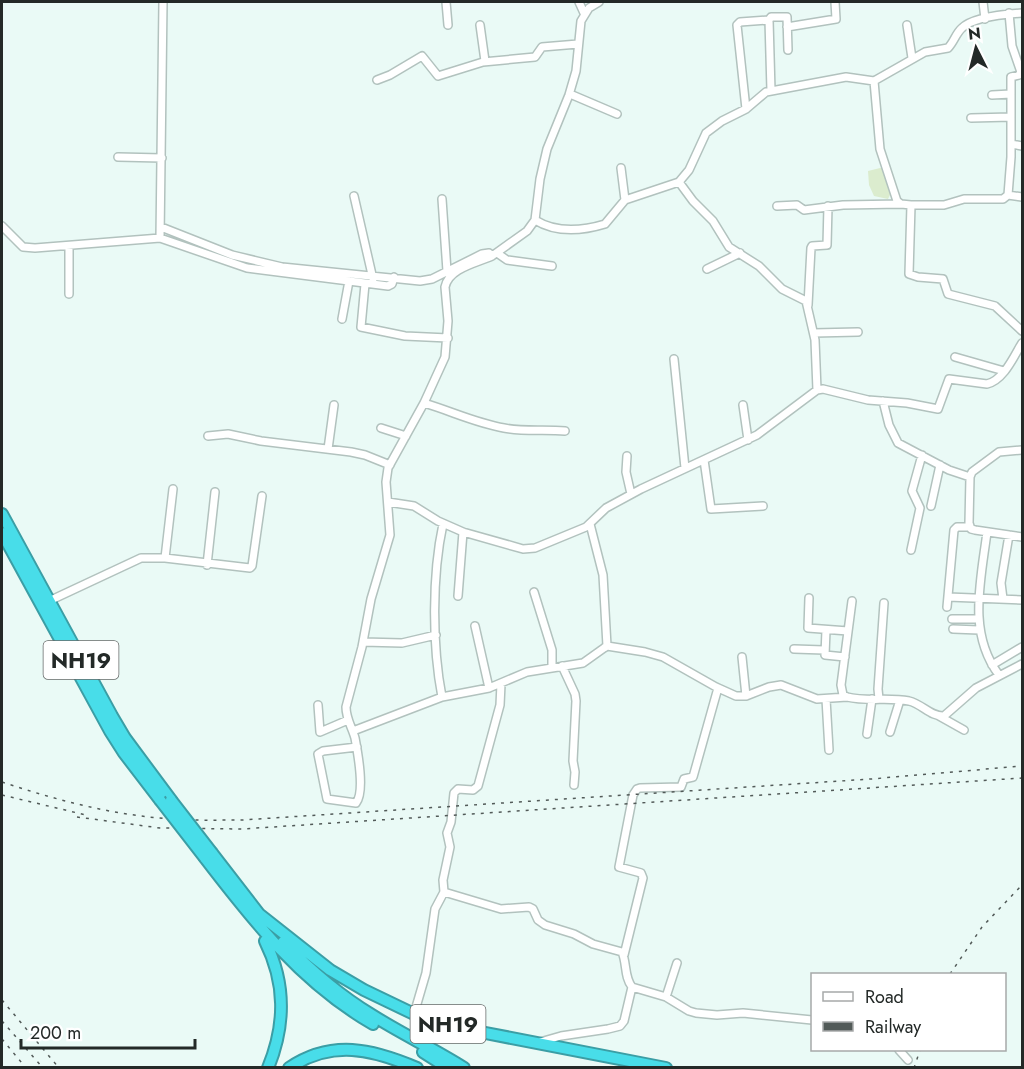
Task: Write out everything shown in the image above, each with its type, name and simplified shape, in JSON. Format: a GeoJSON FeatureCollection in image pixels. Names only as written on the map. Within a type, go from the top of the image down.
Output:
{"type":"FeatureCollection","features":[{"type":"Feature","properties":{"kind":"highway","name":"NH19"},"geometry":{"type":"LineString","coordinates":[[2,514],[120,730],[166,800],[255,917],[293,964],[331,996],[359,1016],[448,1068]]}},
{"type":"Feature","properties":{"kind":"highway","name":"NH19"},"geometry":{"type":"LineString","coordinates":[[2,533],[110,731],[124,753],[166,800]]}},
{"type":"Feature","properties":{"kind":"highway","name":"NH19"},"geometry":{"type":"LineString","coordinates":[[255,917],[330,970],[364,990],[414,1014],[470,1030],[666,1068]]}},
{"type":"Feature","properties":{"kind":"highway","name":"NH19"},"geometry":{"type":"LineString","coordinates":[[255,917],[270,950],[281,988],[281,1026],[268,1068]]}},
{"type":"Feature","properties":{"kind":"highway","name":"NH19"},"geometry":{"type":"LineString","coordinates":[[255,917],[334,989],[372,1016],[464,1068]]}},
{"type":"Feature","properties":{"kind":"highway"},"geometry":{"type":"LineString","coordinates":[[289,1068],[310,1055],[339,1049],[370,1052],[417,1068]]}},
{"type":"Feature","properties":{"kind":"street"},"geometry":{"type":"LineString","coordinates":[[161,233],[163,2]]}},
{"type":"Feature","properties":{"kind":"street"},"geometry":{"type":"LineString","coordinates":[[446,2],[447,25]]}},
{"type":"Feature","properties":{"kind":"street"},"geometry":{"type":"LineString","coordinates":[[579,2],[584,13]]}},
{"type":"Feature","properties":{"kind":"street"},"geometry":{"type":"LineString","coordinates":[[357,747],[322,751],[318,754],[327,800],[356,804],[361,789],[357,747],[346,707],[363,642],[371,599],[390,535],[386,482],[390,465],[424,403],[445,357],[448,338],[446,281],[463,268],[495,254],[527,231],[535,220],[544,158],[551,135],[570,94],[576,71],[581,21],[584,13],[599,2]]}},
{"type":"Feature","properties":{"kind":"street"},"geometry":{"type":"LineString","coordinates":[[787,27],[835,20],[835,2]]}},
{"type":"Feature","properties":{"kind":"street"},"geometry":{"type":"LineString","coordinates":[[983,2],[985,19]]}},
{"type":"Feature","properties":{"kind":"street"},"geometry":{"type":"LineString","coordinates":[[1008,195],[1011,76],[1020,75],[1021,72],[1012,46],[1009,13]]}},
{"type":"Feature","properties":{"kind":"street"},"geometry":{"type":"LineString","coordinates":[[535,220],[555,229],[576,229],[608,223],[626,200],[679,182],[689,170],[706,133],[722,121],[746,109],[759,97],[771,91],[846,77],[874,81],[925,52],[948,48],[963,27],[1009,13],[1023,13]]}},
{"type":"Feature","properties":{"kind":"street"},"geometry":{"type":"LineString","coordinates":[[746,109],[737,25],[740,22],[786,16],[788,50]]}},
{"type":"Feature","properties":{"kind":"street"},"geometry":{"type":"LineString","coordinates":[[769,20],[771,91]]}},
{"type":"Feature","properties":{"kind":"street"},"geometry":{"type":"LineString","coordinates":[[480,25],[485,61]]}},
{"type":"Feature","properties":{"kind":"street"},"geometry":{"type":"LineString","coordinates":[[907,25],[912,58]]}},
{"type":"Feature","properties":{"kind":"street"},"geometry":{"type":"LineString","coordinates":[[377,80],[422,56],[438,76],[485,61],[535,57],[542,47],[578,44]]}},
{"type":"Feature","properties":{"kind":"street"},"geometry":{"type":"LineString","coordinates":[[874,81],[880,148],[897,201],[901,204]]}},
{"type":"Feature","properties":{"kind":"street"},"geometry":{"type":"LineString","coordinates":[[570,94],[617,114]]}},
{"type":"Feature","properties":{"kind":"street"},"geometry":{"type":"LineString","coordinates":[[992,95],[1011,94]]}},
{"type":"Feature","properties":{"kind":"street"},"geometry":{"type":"LineString","coordinates":[[971,118],[1011,117]]}},
{"type":"Feature","properties":{"kind":"street"},"geometry":{"type":"LineString","coordinates":[[1011,144],[1023,146]]}},
{"type":"Feature","properties":{"kind":"street"},"geometry":{"type":"LineString","coordinates":[[118,157],[162,158]]}},
{"type":"Feature","properties":{"kind":"street"},"geometry":{"type":"LineString","coordinates":[[621,168],[626,200]]}},
{"type":"Feature","properties":{"kind":"street"},"geometry":{"type":"LineString","coordinates":[[679,182],[693,201],[713,221],[725,242],[759,266],[776,284],[803,299],[808,306]]}},
{"type":"Feature","properties":{"kind":"street"},"geometry":{"type":"LineString","coordinates":[[777,206],[797,205],[804,210],[828,206],[944,205],[964,199],[1003,199],[1008,195],[1023,197]]}},
{"type":"Feature","properties":{"kind":"street"},"geometry":{"type":"LineString","coordinates":[[354,196],[374,284]]}},
{"type":"Feature","properties":{"kind":"street"},"geometry":{"type":"LineString","coordinates":[[442,199],[447,271]]}},
{"type":"Feature","properties":{"kind":"street"},"geometry":{"type":"LineString","coordinates":[[911,205],[909,274],[943,279],[948,294],[995,306],[1023,331]]}},
{"type":"Feature","properties":{"kind":"street"},"geometry":{"type":"LineString","coordinates":[[817,390],[814,333],[808,306],[811,248],[828,245],[828,206]]}},
{"type":"Feature","properties":{"kind":"street"},"geometry":{"type":"LineString","coordinates":[[2,226],[23,247],[69,246],[161,233],[282,267],[425,280],[489,253],[507,260],[552,266]]}},
{"type":"Feature","properties":{"kind":"street"},"geometry":{"type":"LineString","coordinates":[[161,233],[247,268],[365,284],[391,285],[394,277]]}},
{"type":"Feature","properties":{"kind":"street"},"geometry":{"type":"LineString","coordinates":[[69,246],[69,294]]}},
{"type":"Feature","properties":{"kind":"street"},"geometry":{"type":"LineString","coordinates":[[707,269],[740,253]]}},
{"type":"Feature","properties":{"kind":"street"},"geometry":{"type":"LineString","coordinates":[[342,319],[349,281]]}},
{"type":"Feature","properties":{"kind":"street"},"geometry":{"type":"LineString","coordinates":[[365,284],[361,327],[405,336],[448,338]]}},
{"type":"Feature","properties":{"kind":"street"},"geometry":{"type":"LineString","coordinates":[[1016,326],[1023,320]]}},
{"type":"Feature","properties":{"kind":"street"},"geometry":{"type":"LineString","coordinates":[[814,333],[858,332]]}},
{"type":"Feature","properties":{"kind":"street"},"geometry":{"type":"LineString","coordinates":[[388,502],[414,506],[443,524],[463,532],[512,547],[529,549],[568,536],[590,524],[602,511],[631,494],[748,440],[817,390],[824,389],[868,400],[907,403],[938,409],[949,379],[987,384],[996,380],[1023,343]]}},
{"type":"Feature","properties":{"kind":"street"},"geometry":{"type":"LineString","coordinates":[[956,357],[1004,371]]}},
{"type":"Feature","properties":{"kind":"street"},"geometry":{"type":"LineString","coordinates":[[674,359],[685,468]]}},
{"type":"Feature","properties":{"kind":"street"},"geometry":{"type":"LineString","coordinates":[[883,401],[895,440],[902,446],[956,473],[970,477]]}},
{"type":"Feature","properties":{"kind":"street"},"geometry":{"type":"LineString","coordinates":[[424,403],[453,411],[477,423],[513,429],[565,431]]}},
{"type":"Feature","properties":{"kind":"street"},"geometry":{"type":"LineString","coordinates":[[328,449],[334,405]]}},
{"type":"Feature","properties":{"kind":"street"},"geometry":{"type":"LineString","coordinates":[[743,405],[748,440]]}},
{"type":"Feature","properties":{"kind":"street"},"geometry":{"type":"LineString","coordinates":[[381,428],[406,436]]}},
{"type":"Feature","properties":{"kind":"street"},"geometry":{"type":"LineString","coordinates":[[208,436],[228,434],[261,441],[359,453],[390,465]]}},
{"type":"Feature","properties":{"kind":"street"},"geometry":{"type":"LineString","coordinates":[[970,527],[970,477],[976,468],[999,452],[1023,450]]}},
{"type":"Feature","properties":{"kind":"street"},"geometry":{"type":"LineString","coordinates":[[911,550],[920,508],[912,491],[922,455]]}},
{"type":"Feature","properties":{"kind":"street"},"geometry":{"type":"LineString","coordinates":[[627,456],[627,477],[631,494]]}},
{"type":"Feature","properties":{"kind":"street"},"geometry":{"type":"LineString","coordinates":[[704,460],[711,509],[763,506]]}},
{"type":"Feature","properties":{"kind":"street"},"geometry":{"type":"LineString","coordinates":[[931,506],[940,465]]}},
{"type":"Feature","properties":{"kind":"street"},"geometry":{"type":"LineString","coordinates":[[165,558],[173,489]]}},
{"type":"Feature","properties":{"kind":"street"},"geometry":{"type":"LineString","coordinates":[[207,565],[215,492]]}},
{"type":"Feature","properties":{"kind":"street"},"geometry":{"type":"LineString","coordinates":[[49,601],[141,558],[165,558],[246,569],[252,566],[262,496]]}},
{"type":"Feature","properties":{"kind":"street"},"geometry":{"type":"LineString","coordinates":[[441,693],[436,635],[436,559],[443,524]]}},
{"type":"Feature","properties":{"kind":"street"},"geometry":{"type":"LineString","coordinates":[[590,524],[603,574],[607,642]]}},
{"type":"Feature","properties":{"kind":"street"},"geometry":{"type":"LineString","coordinates":[[947,607],[954,530],[957,527],[970,527],[975,530],[1023,537]]}},
{"type":"Feature","properties":{"kind":"street"},"geometry":{"type":"LineString","coordinates":[[458,596],[463,532]]}},
{"type":"Feature","properties":{"kind":"street"},"geometry":{"type":"LineString","coordinates":[[987,532],[978,619],[987,657],[996,671]]}},
{"type":"Feature","properties":{"kind":"street"},"geometry":{"type":"LineString","coordinates":[[1003,599],[1001,583],[1009,535]]}},
{"type":"Feature","properties":{"kind":"street"},"geometry":{"type":"LineString","coordinates":[[534,592],[553,662]]}},
{"type":"Feature","properties":{"kind":"street"},"geometry":{"type":"LineString","coordinates":[[948,597],[1023,600]]}},
{"type":"Feature","properties":{"kind":"street"},"geometry":{"type":"LineString","coordinates":[[809,598],[808,628],[848,631]]}},
{"type":"Feature","properties":{"kind":"street"},"geometry":{"type":"LineString","coordinates":[[844,694],[845,657],[852,601]]}},
{"type":"Feature","properties":{"kind":"street"},"geometry":{"type":"LineString","coordinates":[[867,734],[877,695],[884,603]]}},
{"type":"Feature","properties":{"kind":"street"},"geometry":{"type":"LineString","coordinates":[[952,619],[978,619]]}},
{"type":"Feature","properties":{"kind":"street"},"geometry":{"type":"LineString","coordinates":[[475,626],[488,684]]}},
{"type":"Feature","properties":{"kind":"street"},"geometry":{"type":"LineString","coordinates":[[953,629],[979,630]]}},
{"type":"Feature","properties":{"kind":"street"},"geometry":{"type":"LineString","coordinates":[[826,630],[824,653],[827,656],[845,657]]}},
{"type":"Feature","properties":{"kind":"street"},"geometry":{"type":"LineString","coordinates":[[363,642],[402,643],[436,635]]}},
{"type":"Feature","properties":{"kind":"street"},"geometry":{"type":"LineString","coordinates":[[318,705],[320,732],[350,726],[441,693],[488,684],[501,684],[520,674],[553,662],[562,666],[583,663],[607,642]]}},
{"type":"Feature","properties":{"kind":"street"},"geometry":{"type":"LineString","coordinates":[[607,642],[663,657],[736,696],[781,685],[811,698],[826,699],[844,694],[877,695],[915,702],[964,730]]}},
{"type":"Feature","properties":{"kind":"street"},"geometry":{"type":"LineString","coordinates":[[939,716],[948,713],[1023,646]]}},
{"type":"Feature","properties":{"kind":"street"},"geometry":{"type":"LineString","coordinates":[[794,649],[824,650]]}},
{"type":"Feature","properties":{"kind":"street"},"geometry":{"type":"LineString","coordinates":[[742,657],[746,694]]}},
{"type":"Feature","properties":{"kind":"street"},"geometry":{"type":"LineString","coordinates":[[996,671],[1023,664]]}},
{"type":"Feature","properties":{"kind":"street"},"geometry":{"type":"LineString","coordinates":[[562,666],[575,694],[576,702],[574,785]]}},
{"type":"Feature","properties":{"kind":"street"},"geometry":{"type":"LineString","coordinates":[[414,1014],[425,980],[435,909],[444,892],[443,880],[450,847],[447,833],[451,822],[454,794],[458,789],[473,790],[478,786],[500,705],[501,684]]}},
{"type":"Feature","properties":{"kind":"street"},"geometry":{"type":"LineString","coordinates":[[537,1043],[561,1036],[620,1026],[624,1021],[632,987],[627,978],[624,956],[643,878],[641,873],[619,867],[633,795],[640,788],[681,787],[684,779],[693,777],[718,688]]}},
{"type":"Feature","properties":{"kind":"street"},"geometry":{"type":"LineString","coordinates":[[826,699],[829,750]]}},
{"type":"Feature","properties":{"kind":"street"},"geometry":{"type":"LineString","coordinates":[[890,732],[900,700]]}},
{"type":"Feature","properties":{"kind":"street"},"geometry":{"type":"LineString","coordinates":[[444,892],[501,909],[529,907],[545,926],[574,934],[593,944],[618,950],[624,956]]}},
{"type":"Feature","properties":{"kind":"street"},"geometry":{"type":"LineString","coordinates":[[666,997],[677,963]]}},
{"type":"Feature","properties":{"kind":"street"},"geometry":{"type":"LineString","coordinates":[[632,987],[666,997],[696,1013],[717,1015],[743,1013],[811,1020]]}},
{"type":"Feature","properties":{"kind":"street"},"geometry":{"type":"LineString","coordinates":[[900,1051],[908,1060]]}},
{"type":"Feature","properties":{"kind":"green space"},"geometry":{"type":"Polygon","coordinates":[[[884,167],[892,191],[888,199],[874,196],[869,185],[868,171],[884,167]]]}},
{"type":"Feature","properties":{"kind":"railway"},"geometry":{"type":"LineString","coordinates":[[2,782],[60,800],[119,813],[179,820],[242,820],[871,779],[1022,766]]}},
{"type":"Feature","properties":{"kind":"railway"},"geometry":{"type":"LineString","coordinates":[[77,817],[160,828],[242,829],[1022,778]]}},
{"type":"Feature","properties":{"kind":"railway"},"geometry":{"type":"LineString","coordinates":[[2,795],[86,815]]}},
{"type":"Feature","properties":{"kind":"railway"},"geometry":{"type":"LineString","coordinates":[[951,973],[982,927],[1022,885]]}},
{"type":"Feature","properties":{"kind":"railway"},"geometry":{"type":"LineString","coordinates":[[2,1000],[59,1068]]}},
{"type":"Feature","properties":{"kind":"railway"},"geometry":{"type":"LineString","coordinates":[[2,1021],[43,1068]]}},
{"type":"Feature","properties":{"kind":"railway"},"geometry":{"type":"LineString","coordinates":[[2,1039],[26,1068]]}},
{"type":"Feature","properties":{"kind":"railway"},"geometry":{"type":"LineString","coordinates":[[914,1068],[920,1051]]}}]}
